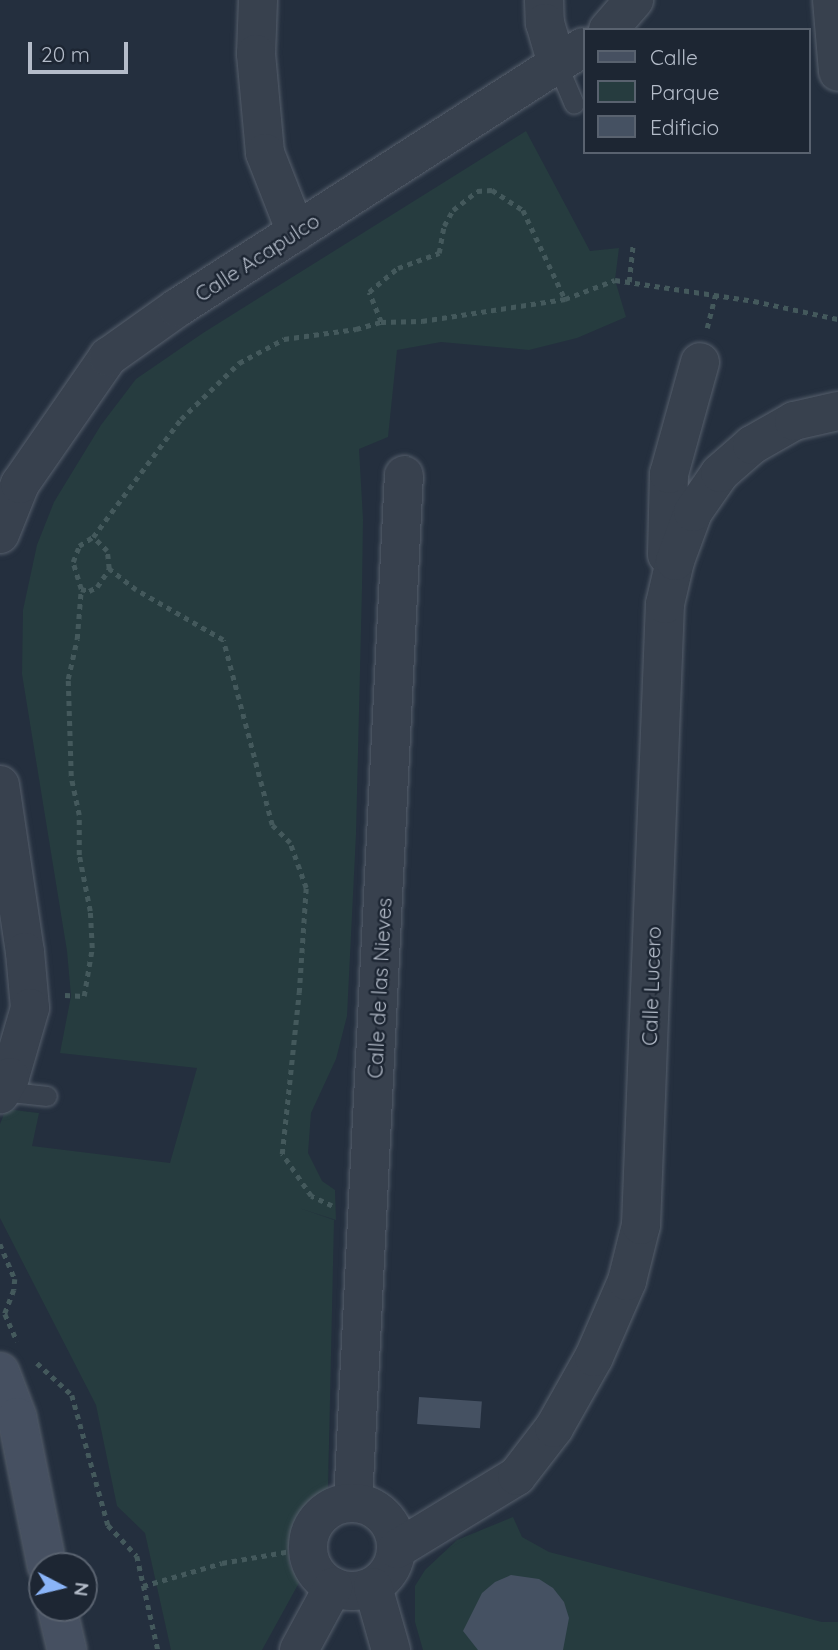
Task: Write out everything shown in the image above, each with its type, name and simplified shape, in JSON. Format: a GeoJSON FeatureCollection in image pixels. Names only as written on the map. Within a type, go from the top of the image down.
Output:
{"type":"FeatureCollection","features":[{"type":"Feature","properties":{"kind":"street"},"geometry":{"type":"LineString","coordinates":[[258,0],[256,54],[265,153],[296,232]]}},
{"type":"Feature","properties":{"kind":"street"},"geometry":{"type":"LineString","coordinates":[[544,0],[545,23],[571,56]]}},
{"type":"Feature","properties":{"kind":"street"},"geometry":{"type":"LineString","coordinates":[[610,28],[634,0]]}},
{"type":"Feature","properties":{"kind":"street"},"geometry":{"type":"LineString","coordinates":[[832,0],[838,72]]}},
{"type":"Feature","properties":{"kind":"street","name":"Calle Acapulco"},"geometry":{"type":"LineString","coordinates":[[0,534],[20,484],[108,357],[296,232],[571,56]]}},
{"type":"Feature","properties":{"kind":"street"},"geometry":{"type":"LineString","coordinates":[[665,604],[669,474],[700,362]]}},
{"type":"Feature","properties":{"kind":"street","name":"Calle Lucero"},"geometry":{"type":"LineString","coordinates":[[397,1549],[517,1476],[561,1416],[594,1357],[627,1281],[641,1225],[665,604],[675,561],[693,512],[720,473],[752,445],[794,421],[838,411]]}},
{"type":"Feature","properties":{"kind":"street","name":"Calle de las Nieves"},"geometry":{"type":"LineString","coordinates":[[353,1502],[404,475]]}},
{"type":"Feature","properties":{"kind":"street"},"geometry":{"type":"LineString","coordinates":[[0,785],[29,995],[27,1020],[10,1077],[1,1093]]}},
{"type":"Feature","properties":{"kind":"street"},"geometry":{"type":"LineString","coordinates":[[18,1358],[17,1417],[22,1454],[44,1552]]}},
{"type":"Feature","properties":{"kind":"street"},"geometry":{"type":"LineString","coordinates":[[0,1400],[22,1454]]}},
{"type":"Feature","properties":{"kind":"street"},"geometry":{"type":"LineString","coordinates":[[353,1502],[370,1505],[383,1514],[392,1527],[397,1549],[389,1571],[373,1587],[355,1592],[333,1587],[312,1568],[308,1548],[313,1524],[324,1512],[337,1505],[353,1502]]}},
{"type":"Feature","properties":{"kind":"street"},"geometry":{"type":"LineString","coordinates":[[299,1650],[333,1587]]}},
{"type":"Feature","properties":{"kind":"street"},"geometry":{"type":"LineString","coordinates":[[373,1587],[391,1650]]}},
{"type":"Feature","properties":{"kind":"street"},"geometry":{"type":"LineString","coordinates":[[60,1622],[67,1650]]}},
{"type":"Feature","properties":{"kind":"lane"},"geometry":{"type":"LineString","coordinates":[[571,56],[574,104]]}},
{"type":"Feature","properties":{"kind":"lane"},"geometry":{"type":"LineString","coordinates":[[1,1093],[47,1096]]}},
{"type":"Feature","properties":{"kind":"path"},"geometry":{"type":"LineString","coordinates":[[381,322],[369,292],[398,268],[439,253],[444,226],[453,210],[477,191],[492,190],[523,210],[565,299]]}},
{"type":"Feature","properties":{"kind":"path"},"geometry":{"type":"LineString","coordinates":[[629,282],[633,246]]}},
{"type":"Feature","properties":{"kind":"path"},"geometry":{"type":"LineString","coordinates":[[29,995],[84,996],[92,948],[90,911],[79,855],[79,815],[71,776],[68,679],[77,639],[81,589],[73,562],[79,546],[93,537],[181,419],[239,363],[284,340],[356,329],[381,322],[422,321],[565,299],[615,280],[754,301],[838,319]]}},
{"type":"Feature","properties":{"kind":"path"},"geometry":{"type":"LineString","coordinates":[[81,589],[89,591],[97,587],[109,569],[107,551],[93,537]]}},
{"type":"Feature","properties":{"kind":"path"},"geometry":{"type":"LineString","coordinates":[[109,569],[136,590],[223,640],[272,825],[290,843],[306,888],[299,993],[282,1154],[311,1196],[329,1205],[368,1212]]}},
{"type":"Feature","properties":{"kind":"path"},"geometry":{"type":"LineString","coordinates":[[0,1244],[15,1279],[5,1314],[18,1358],[72,1395],[108,1525],[136,1556],[158,1650]]}},
{"type":"Feature","properties":{"kind":"path"},"geometry":{"type":"LineString","coordinates":[[144,1586],[222,1563],[308,1548]]}},
{"type":"Feature","properties":{"kind":"green space"},"geometry":{"type":"Polygon","coordinates":[[[526,131],[590,251],[619,248],[615,280],[626,317],[577,338],[529,350],[441,342],[397,350],[388,437],[359,449],[363,519],[362,588],[356,834],[347,1016],[336,1059],[311,1113],[308,1153],[322,1181],[335,1190],[336,1220],[299,1208],[334,1220],[328,1489],[310,1504],[296,1522],[288,1548],[290,1566],[300,1581],[262,1650],[171,1650],[145,1533],[117,1506],[96,1405],[0,1218],[0,1124],[6,1109],[39,1113],[32,1146],[170,1163],[197,1068],[60,1053],[71,996],[67,951],[22,674],[23,610],[37,545],[54,502],[101,425],[136,379],[203,333],[526,131]]]}},
{"type":"Feature","properties":{"kind":"green space"},"geometry":{"type":"Polygon","coordinates":[[[513,1517],[522,1537],[549,1552],[822,1622],[838,1622],[838,1650],[423,1650],[415,1622],[415,1586],[425,1570],[457,1540],[513,1517]]]}},
{"type":"Feature","properties":{"kind":"building"},"geometry":{"type":"Polygon","coordinates":[[[419,1397],[482,1401],[480,1428],[417,1424],[419,1397]]]}},
{"type":"Feature","properties":{"kind":"building"},"geometry":{"type":"Polygon","coordinates":[[[511,1575],[539,1579],[553,1588],[564,1602],[569,1618],[563,1650],[478,1650],[463,1631],[482,1593],[495,1582],[511,1575]]]}}]}
